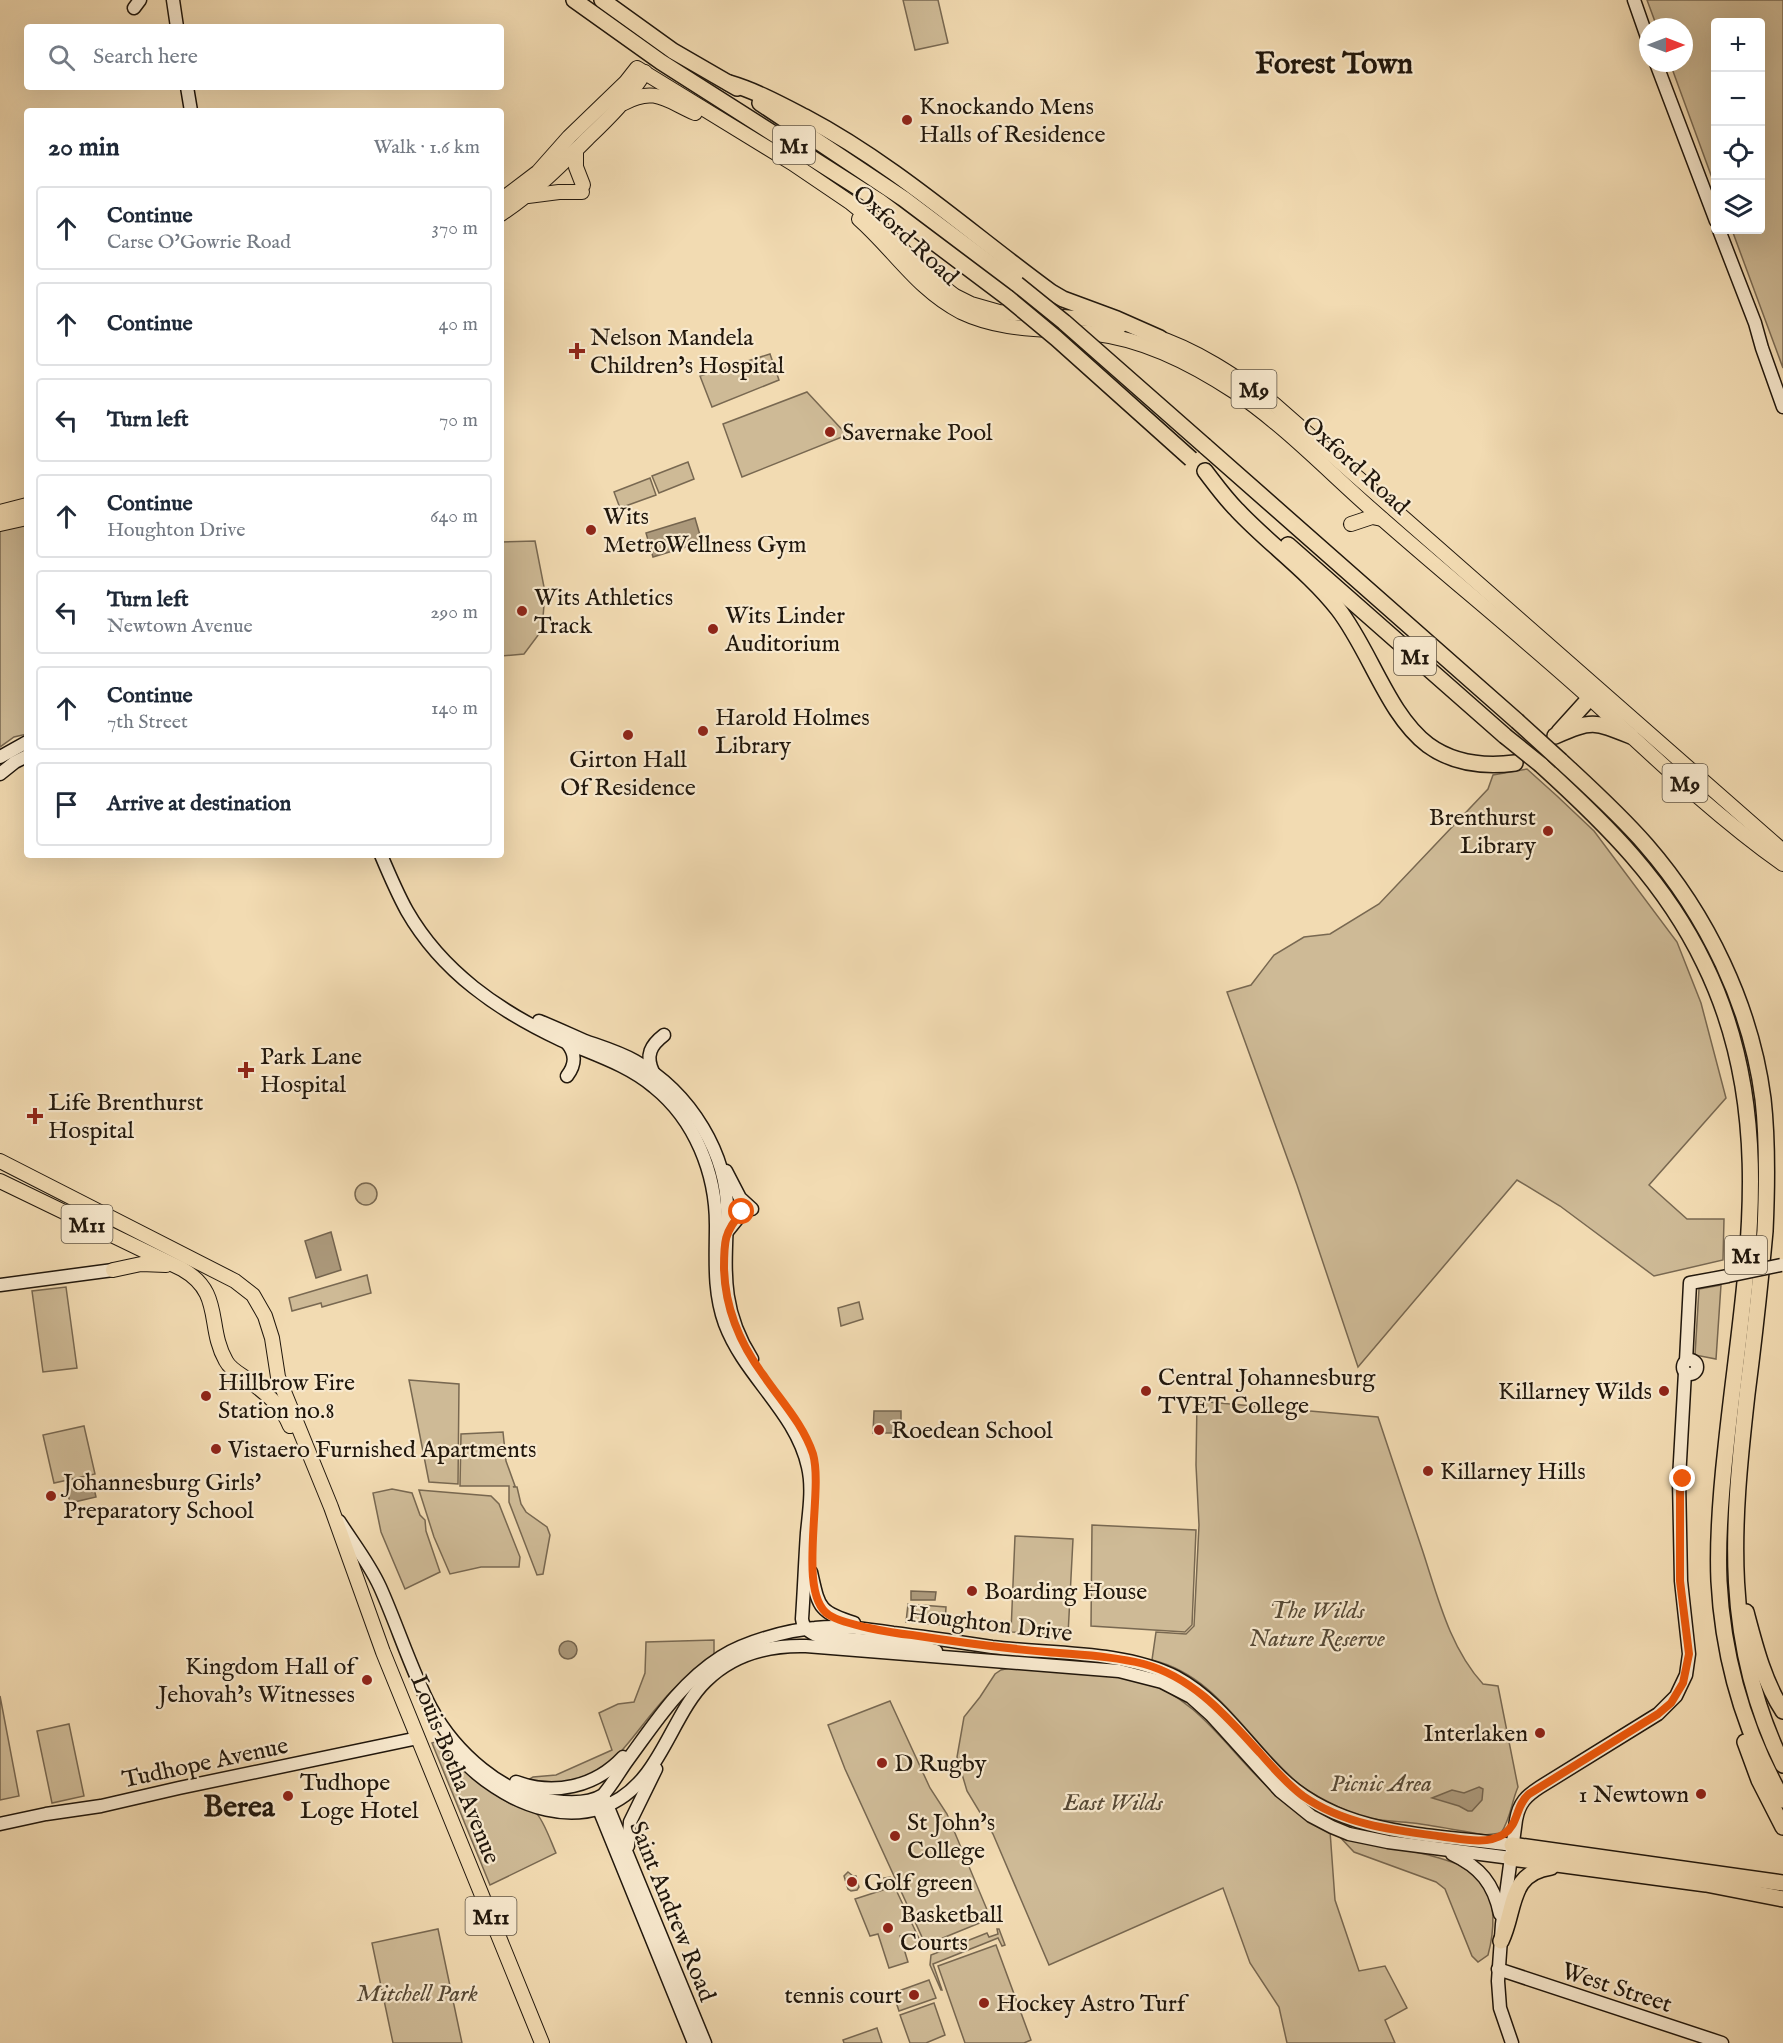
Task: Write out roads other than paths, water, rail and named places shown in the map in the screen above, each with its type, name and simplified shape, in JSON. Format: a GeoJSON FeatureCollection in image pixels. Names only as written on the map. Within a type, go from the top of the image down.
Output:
{"type":"FeatureCollection","features":[{"type":"Feature","properties":{"kind":"highway","name":"M1"},"geometry":{"type":"LineString","coordinates":[[574,0],[661,62],[879,201],[1008,298],[1205,471],[1320,581],[1541,765],[1617,836],[1672,906],[1714,984],[1727,1018],[1742,1076],[1750,1131],[1752,1187],[1749,1233],[1720,1505],[1718,1566],[1724,1632],[1732,1670],[1747,1721],[1767,1770],[1783,1800]]}},
{"type":"Feature","properties":{"kind":"highway","name":"M1"},"geometry":{"type":"LineString","coordinates":[[602,0],[673,51],[729,83],[904,199],[1064,322],[1561,761],[1645,843],[1689,901],[1731,983],[1748,1030],[1762,1096],[1766,1136],[1765,1231],[1735,1520],[1735,1572],[1745,1656],[1766,1726],[1783,1765]]}},
{"type":"Feature","properties":{"kind":"highway"},"geometry":{"type":"LineString","coordinates":[[729,83],[758,92],[828,129],[873,157],[1057,296],[1117,319],[1160,339]]}},
{"type":"Feature","properties":{"kind":"highway"},"geometry":{"type":"LineString","coordinates":[[1320,581],[1348,623],[1402,717],[1417,736],[1431,747],[1459,761],[1482,765],[1515,763]]}},
{"type":"Feature","properties":{"kind":"highway"},"geometry":{"type":"LineString","coordinates":[[1593,694],[1553,738],[1581,725],[1593,723],[1630,736]]}},
{"type":"Feature","properties":{"kind":"highway"},"geometry":{"type":"LineString","coordinates":[[1735,1572],[1763,1668],[1783,1711]]}},
{"type":"Feature","properties":{"kind":"highway"},"geometry":{"type":"LineString","coordinates":[[1724,1632],[1724,1667],[1738,1723],[1759,1780],[1783,1827]]}},
{"type":"Feature","properties":{"kind":"highway"},"geometry":{"type":"LineString","coordinates":[[1512,1852],[1563,1865],[1706,1884],[1783,1899]]}},
{"type":"Feature","properties":{"kind":"highway"},"geometry":{"type":"LineString","coordinates":[[1512,1852],[1783,1883]]}},
{"type":"Feature","properties":{"kind":"highway"},"geometry":{"type":"LineString","coordinates":[[1501,1941],[1520,1882],[1534,1871],[1563,1865]]}},
{"type":"Feature","properties":{"kind":"main road"},"geometry":{"type":"LineString","coordinates":[[173,0],[177,24]]}},
{"type":"Feature","properties":{"kind":"main road"},"geometry":{"type":"LineString","coordinates":[[180,0],[184,24]]}},
{"type":"Feature","properties":{"kind":"main road"},"geometry":{"type":"LineString","coordinates":[[1634,0],[1640,18]]}},
{"type":"Feature","properties":{"kind":"main road"},"geometry":{"type":"LineString","coordinates":[[1659,72],[1711,208]]}},
{"type":"Feature","properties":{"kind":"main road"},"geometry":{"type":"LineString","coordinates":[[504,212],[528,196],[620,106],[639,73]]}},
{"type":"Feature","properties":{"kind":"main road"},"geometry":{"type":"LineString","coordinates":[[504,198],[538,172],[569,137],[639,73]]}},
{"type":"Feature","properties":{"kind":"main road","name":"Oxford Road"},"geometry":{"type":"LineString","coordinates":[[639,73],[836,199],[867,226],[921,285],[945,303],[974,317],[1005,326],[1104,335],[1153,349],[1187,363],[1238,394],[1278,424],[1383,519],[1499,617],[1783,851]]}},
{"type":"Feature","properties":{"kind":"main road","name":"Oxford Road"},"geometry":{"type":"LineString","coordinates":[[639,73],[792,163],[851,203],[882,228],[933,279],[963,300],[999,312],[1100,321],[1184,347],[1215,364],[1274,404],[1593,694],[1630,736],[1749,839],[1783,864]]}},
{"type":"Feature","properties":{"kind":"main road"},"geometry":{"type":"LineString","coordinates":[[188,90],[190,108]]}},
{"type":"Feature","properties":{"kind":"main road"},"geometry":{"type":"LineString","coordinates":[[194,90],[196,108]]}},
{"type":"Feature","properties":{"kind":"main road"},"geometry":{"type":"LineString","coordinates":[[620,106],[643,95],[658,95],[697,114],[703,114]]}},
{"type":"Feature","properties":{"kind":"main road"},"geometry":{"type":"LineString","coordinates":[[528,196],[582,188],[575,163],[576,151]]}},
{"type":"Feature","properties":{"kind":"main road"},"geometry":{"type":"LineString","coordinates":[[1721,234],[1755,323],[1783,407]]}},
{"type":"Feature","properties":{"kind":"main road"},"geometry":{"type":"LineString","coordinates":[[1350,489],[1355,504],[1352,523],[1371,517],[1383,519]]}},
{"type":"Feature","properties":{"kind":"main road"},"geometry":{"type":"LineString","coordinates":[[0,512],[24,506]]}},
{"type":"Feature","properties":{"kind":"main road"},"geometry":{"type":"LineString","coordinates":[[0,524],[24,519]]}},
{"type":"Feature","properties":{"kind":"main road"},"geometry":{"type":"LineString","coordinates":[[0,757],[24,744]]}},
{"type":"Feature","properties":{"kind":"main road"},"geometry":{"type":"LineString","coordinates":[[0,774],[24,758]]}},
{"type":"Feature","properties":{"kind":"main road"},"geometry":{"type":"LineString","coordinates":[[382,858],[408,912],[427,941],[448,965],[500,1008],[640,1076],[664,1096],[685,1121],[705,1159],[716,1207],[715,1276],[720,1310],[733,1343],[753,1375],[790,1423],[808,1468],[810,1496],[804,1624],[798,1635],[763,1646],[748,1654]]}},
{"type":"Feature","properties":{"kind":"main road"},"geometry":{"type":"LineString","coordinates":[[390,858],[422,921],[442,948],[468,975],[499,999],[535,1019],[622,1054],[652,1072],[688,1107],[711,1142],[740,1198],[749,1209],[726,1233]]}},
{"type":"Feature","properties":{"kind":"main road"},"geometry":{"type":"LineString","coordinates":[[652,1072],[648,1060],[650,1050],[652,1045],[664,1035]]}},
{"type":"Feature","properties":{"kind":"main road"},"geometry":{"type":"LineString","coordinates":[[567,1042],[575,1058],[573,1067],[567,1076]]}},
{"type":"Feature","properties":{"kind":"main road"},"geometry":{"type":"LineString","coordinates":[[718,1157],[727,1207],[724,1276],[734,1322],[750,1355],[797,1422],[814,1457],[817,1472],[808,1624],[804,1624]]}},
{"type":"Feature","properties":{"kind":"main road","name":"Louis Botha Avenue"},"geometry":{"type":"LineString","coordinates":[[0,1161],[236,1281],[253,1295],[265,1316],[283,1390],[333,1512],[352,1570]]}},
{"type":"Feature","properties":{"kind":"main road","name":"M11"},"geometry":{"type":"LineString","coordinates":[[0,1181],[174,1266]]}},
{"type":"Feature","properties":{"kind":"main road"},"geometry":{"type":"LineString","coordinates":[[0,1285],[113,1270],[141,1264],[174,1266]]}},
{"type":"Feature","properties":{"kind":"main road"},"geometry":{"type":"LineString","coordinates":[[1512,2043],[1500,2008],[1498,1970],[1515,1824],[1520,1804],[1529,1794],[1650,1719],[1671,1703],[1686,1675],[1689,1654],[1680,1571],[1680,1488],[1684,1415],[1689,1388],[1690,1283],[1782,1265]]}},
{"type":"Feature","properties":{"kind":"main road","name":"Louis Botha Avenue"},"geometry":{"type":"LineString","coordinates":[[174,1266],[193,1275],[204,1287],[210,1299],[220,1346],[226,1361],[273,1400],[286,1416],[352,1570],[542,2043]]}},
{"type":"Feature","properties":{"kind":"main road","name":"Houghton Drive"},"geometry":{"type":"LineString","coordinates":[[333,1512],[374,1575],[433,1710],[454,1741],[503,1783],[535,1797],[563,1802],[601,1802]]}},
{"type":"Feature","properties":{"kind":"main road","name":"Houghton Drive"},"geometry":{"type":"LineString","coordinates":[[352,1570],[368,1580],[380,1597],[421,1696],[437,1729],[453,1751],[470,1768],[507,1795],[528,1805],[564,1812],[601,1802],[633,1789],[645,1776],[702,1684],[717,1671],[748,1654],[791,1645],[1119,1671],[1162,1682],[1197,1702],[1276,1788],[1321,1822],[1341,1831],[1368,1838],[1443,1850],[1512,1852]]}},
{"type":"Feature","properties":{"kind":"main road"},"geometry":{"type":"LineString","coordinates":[[811,1572],[817,1598],[827,1614],[888,1632]]}},
{"type":"Feature","properties":{"kind":"main road"},"geometry":{"type":"LineString","coordinates":[[804,1624],[823,1637],[912,1645],[963,1659]]}},
{"type":"Feature","properties":{"kind":"main road","name":"Houghton Drive"},"geometry":{"type":"LineString","coordinates":[[601,1802],[659,1717],[693,1678],[726,1654],[743,1646],[788,1633],[804,1624],[1112,1659],[1154,1668],[1185,1682],[1207,1698],[1285,1781],[1303,1796],[1326,1809],[1349,1819],[1381,1827],[1473,1840],[1512,1852]]}},
{"type":"Feature","properties":{"kind":"main road"},"geometry":{"type":"LineString","coordinates":[[673,1700],[682,1696],[693,1698]]}},
{"type":"Feature","properties":{"kind":"main road"},"geometry":{"type":"LineString","coordinates":[[633,1868],[627,1842],[630,1822],[683,1715]]}},
{"type":"Feature","properties":{"kind":"main road"},"geometry":{"type":"LineString","coordinates":[[475,1761],[528,1786],[558,1788],[582,1784],[614,1767],[652,1722],[659,1717]]}},
{"type":"Feature","properties":{"kind":"main road","name":"Tudhope Avenue"},"geometry":{"type":"LineString","coordinates":[[0,1824],[101,1806],[418,1738]]}},
{"type":"Feature","properties":{"kind":"main road","name":"Saint Andrew Road"},"geometry":{"type":"LineString","coordinates":[[601,1802],[633,1868],[705,2043]]}},
{"type":"Feature","properties":{"kind":"main road","name":"Saint Andrew Road"},"geometry":{"type":"LineString","coordinates":[[601,1802],[694,2043]]}},
{"type":"Feature","properties":{"kind":"main road"},"geometry":{"type":"LineString","coordinates":[[1473,1840],[1499,1837],[1515,1824]]}},
{"type":"Feature","properties":{"kind":"main road"},"geometry":{"type":"LineString","coordinates":[[1443,1850],[1471,1864],[1487,1878],[1496,1895],[1502,1924]]}},
{"type":"Feature","properties":{"kind":"main road","name":"West Street"},"geometry":{"type":"LineString","coordinates":[[1498,1970],[1722,2043]]}},
{"type":"Feature","properties":{"kind":"place","name":"Knockando Mens Halls of Residence"},"geometry":{"type":"Point","coordinates":[907,120]}},
{"type":"Feature","properties":{"kind":"place","name":"Nelson Mandela Children's Hospital"},"geometry":{"type":"Point","coordinates":[577,351]}},
{"type":"Feature","properties":{"kind":"place","name":"Savernake Pool"},"geometry":{"type":"Point","coordinates":[830,432]}},
{"type":"Feature","properties":{"kind":"place","name":"Wits MetroWellness Gym"},"geometry":{"type":"Point","coordinates":[591,530]}},
{"type":"Feature","properties":{"kind":"place","name":"Wits Athletics Track"},"geometry":{"type":"Point","coordinates":[522,611]}},
{"type":"Feature","properties":{"kind":"place","name":"Wits Linder Auditorium"},"geometry":{"type":"Point","coordinates":[713,629]}},
{"type":"Feature","properties":{"kind":"place","name":"Harold Holmes Library"},"geometry":{"type":"Point","coordinates":[703,731]}},
{"type":"Feature","properties":{"kind":"place","name":"Girton Hall Of Residence"},"geometry":{"type":"Point","coordinates":[628,735]}},
{"type":"Feature","properties":{"kind":"place","name":"Brenthurst Library"},"geometry":{"type":"Point","coordinates":[1548,831]}},
{"type":"Feature","properties":{"kind":"place","name":"Park Lane Hospital"},"geometry":{"type":"Point","coordinates":[246,1070]}},
{"type":"Feature","properties":{"kind":"place","name":"Life Brenthurst Hospital"},"geometry":{"type":"Point","coordinates":[35,1116]}},
{"type":"Feature","properties":{"kind":"place","name":"Central Johannesburg TVET College"},"geometry":{"type":"Point","coordinates":[1146,1391]}},
{"type":"Feature","properties":{"kind":"place","name":"Killarney Wilds"},"geometry":{"type":"Point","coordinates":[1664,1391]}},
{"type":"Feature","properties":{"kind":"place","name":"Hillbrow Fire Station no.8"},"geometry":{"type":"Point","coordinates":[206,1396]}},
{"type":"Feature","properties":{"kind":"place","name":"Roedean School"},"geometry":{"type":"Point","coordinates":[879,1430]}},
{"type":"Feature","properties":{"kind":"place","name":"Vistaero Furnished Apartments"},"geometry":{"type":"Point","coordinates":[216,1449]}},
{"type":"Feature","properties":{"kind":"place","name":"Killarney Hills"},"geometry":{"type":"Point","coordinates":[1428,1471]}},
{"type":"Feature","properties":{"kind":"place","name":"Johannesburg Girls' Preparatory School"},"geometry":{"type":"Point","coordinates":[51,1496]}},
{"type":"Feature","properties":{"kind":"place","name":"Boarding House"},"geometry":{"type":"Point","coordinates":[972,1591]}},
{"type":"Feature","properties":{"kind":"place","name":"Kingdom Hall of Jehovah's Witnesses"},"geometry":{"type":"Point","coordinates":[367,1680]}},
{"type":"Feature","properties":{"kind":"place","name":"Interlaken"},"geometry":{"type":"Point","coordinates":[1540,1733]}},
{"type":"Feature","properties":{"kind":"place","name":"D Rugby"},"geometry":{"type":"Point","coordinates":[882,1763]}},
{"type":"Feature","properties":{"kind":"place","name":"1 Newtown"},"geometry":{"type":"Point","coordinates":[1701,1794]}},
{"type":"Feature","properties":{"kind":"place","name":"Tudhope Loge Hotel"},"geometry":{"type":"Point","coordinates":[288,1796]}},
{"type":"Feature","properties":{"kind":"place","name":"St John's College"},"geometry":{"type":"Point","coordinates":[895,1836]}},
{"type":"Feature","properties":{"kind":"place","name":"Golf green"},"geometry":{"type":"Point","coordinates":[852,1882]}},
{"type":"Feature","properties":{"kind":"place","name":"Basketball Courts"},"geometry":{"type":"Point","coordinates":[888,1928]}},
{"type":"Feature","properties":{"kind":"place","name":"tennis court"},"geometry":{"type":"Point","coordinates":[914,1995]}},
{"type":"Feature","properties":{"kind":"place","name":"Hockey Astro Turf"},"geometry":{"type":"Point","coordinates":[984,2003]}},
{"type":"Feature","properties":{"kind":"district","name":"Forest Town"},"geometry":{"type":"Point","coordinates":[1334,63]}},
{"type":"Feature","properties":{"kind":"district","name":"Berea"},"geometry":{"type":"Point","coordinates":[239,1806]}},
{"type":"Feature","properties":{"kind":"park label","name":"The Wilds Nature Reserve"},"geometry":{"type":"Point","coordinates":[1317,1624]}},
{"type":"Feature","properties":{"kind":"park label","name":"Picnic Area"},"geometry":{"type":"Point","coordinates":[1381,1783]}},
{"type":"Feature","properties":{"kind":"park label","name":"East Wilds"},"geometry":{"type":"Point","coordinates":[1113,1802]}},
{"type":"Feature","properties":{"kind":"park label","name":"Mitchell Park"},"geometry":{"type":"Point","coordinates":[417,1993]}}]}
